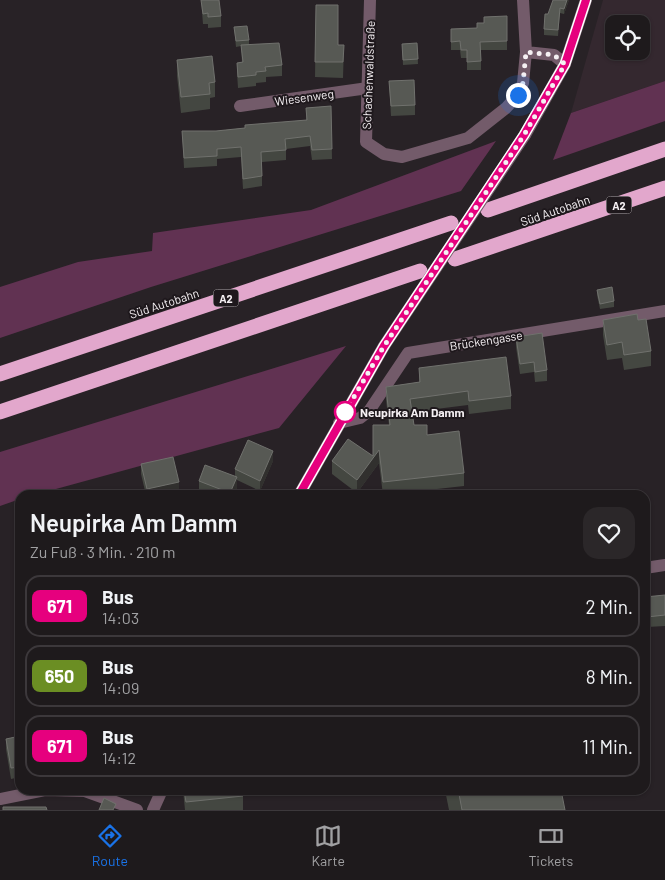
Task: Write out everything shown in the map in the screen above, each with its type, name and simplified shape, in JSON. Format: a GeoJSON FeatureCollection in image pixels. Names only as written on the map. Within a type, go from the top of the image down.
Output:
{"type":"FeatureCollection","features":[{"type":"Feature","properties":{"kind":"highway","name":"Süd Autobahn"},"geometry":{"type":"LineString","coordinates":[[488,210],[665,150]]}},
{"type":"Feature","properties":{"kind":"highway","name":"Süd Autobahn"},"geometry":{"type":"LineString","coordinates":[[455,259],[665,188]]}},
{"type":"Feature","properties":{"kind":"highway","name":"Süd Autobahn"},"geometry":{"type":"LineString","coordinates":[[0,374],[451,223]]}},
{"type":"Feature","properties":{"kind":"highway"},"geometry":{"type":"LineString","coordinates":[[0,412],[420,271]]}},
{"type":"Feature","properties":{"kind":"street","name":"Schachenwaldstraße"},"geometry":{"type":"LineString","coordinates":[[370,0],[366,142],[384,154],[402,157],[468,138],[506,108],[518,95],[523,83],[526,52]]}},
{"type":"Feature","properties":{"kind":"street"},"geometry":{"type":"LineString","coordinates":[[523,0],[526,52],[554,55],[565,64]]}},
{"type":"Feature","properties":{"kind":"street"},"geometry":{"type":"LineString","coordinates":[[302,490],[384,346],[524,135],[565,64],[586,0]]}},
{"type":"Feature","properties":{"kind":"street","name":"Wiesenweg"},"geometry":{"type":"LineString","coordinates":[[240,106],[368,88]]}},
{"type":"Feature","properties":{"kind":"street","name":"Brückengasse"},"geometry":{"type":"LineString","coordinates":[[339,424],[360,418],[369,410],[408,353],[665,311]]}},
{"type":"Feature","properties":{"kind":"street"},"geometry":{"type":"LineString","coordinates":[[650,567],[665,565]]}},
{"type":"Feature","properties":{"kind":"street"},"geometry":{"type":"LineString","coordinates":[[0,799],[20,795]]}},
{"type":"Feature","properties":{"kind":"street"},"geometry":{"type":"LineString","coordinates":[[99,795],[137,810]]}},
{"type":"Feature","properties":{"kind":"street"},"geometry":{"type":"LineString","coordinates":[[152,810],[160,795]]}},
{"type":"Feature","properties":{"kind":"shaded area"},"geometry":{"type":"Polygon","coordinates":[[[603,0],[665,0],[665,81],[571,113],[603,0]]]}},
{"type":"Feature","properties":{"kind":"shaded area"},"geometry":{"type":"Polygon","coordinates":[[[665,81],[665,121],[553,160],[571,113],[665,81]]]}},
{"type":"Feature","properties":{"kind":"shaded area"},"geometry":{"type":"Polygon","coordinates":[[[496,141],[461,191],[151,287],[0,338],[0,287],[78,262],[152,251],[153,233],[311,210],[496,141]]]}},
{"type":"Feature","properties":{"kind":"shaded area"},"geometry":{"type":"Polygon","coordinates":[[[346,346],[279,428],[52,490],[15,490],[15,501],[0,506],[0,452],[346,346]]]}},
{"type":"Feature","properties":{"kind":"building"},"geometry":{"type":"Polygon","coordinates":[[[201,0],[219,0],[221,16],[208,17],[208,13],[203,14],[201,0]]]}},
{"type":"Feature","properties":{"kind":"building"},"geometry":{"type":"Polygon","coordinates":[[[553,0],[567,0],[564,9],[560,8],[558,30],[544,29],[545,14],[548,14],[553,0]]]}},
{"type":"Feature","properties":{"kind":"building"},"geometry":{"type":"Polygon","coordinates":[[[316,5],[338,5],[338,45],[344,45],[343,62],[315,62],[316,5]]]}},
{"type":"Feature","properties":{"kind":"building"},"geometry":{"type":"Polygon","coordinates":[[[507,16],[507,41],[480,42],[481,61],[467,62],[467,50],[461,50],[460,41],[451,42],[451,29],[477,28],[477,23],[484,23],[484,17],[507,16]]]}},
{"type":"Feature","properties":{"kind":"building"},"geometry":{"type":"Polygon","coordinates":[[[247,26],[249,40],[236,41],[234,27],[247,26]]]}},
{"type":"Feature","properties":{"kind":"building"},"geometry":{"type":"Polygon","coordinates":[[[279,43],[282,65],[265,67],[266,71],[256,72],[256,75],[238,77],[237,63],[243,62],[241,45],[279,43]]]}},
{"type":"Feature","properties":{"kind":"building"},"geometry":{"type":"Polygon","coordinates":[[[417,43],[418,59],[403,60],[402,44],[417,43]]]}},
{"type":"Feature","properties":{"kind":"building"},"geometry":{"type":"Polygon","coordinates":[[[212,56],[215,82],[209,83],[210,94],[181,97],[177,60],[212,56]]]}},
{"type":"Feature","properties":{"kind":"building"},"geometry":{"type":"Polygon","coordinates":[[[414,80],[415,105],[391,106],[389,81],[414,80]]]}},
{"type":"Feature","properties":{"kind":"building"},"geometry":{"type":"Polygon","coordinates":[[[331,106],[332,149],[312,150],[310,136],[285,139],[286,150],[261,152],[262,176],[243,179],[241,147],[217,149],[217,156],[184,158],[182,131],[216,131],[245,128],[245,125],[307,120],[306,108],[331,106]]]}},
{"type":"Feature","properties":{"kind":"building"},"geometry":{"type":"Polygon","coordinates":[[[612,287],[614,301],[600,304],[597,290],[612,287]]]}},
{"type":"Feature","properties":{"kind":"building"},"geometry":{"type":"Polygon","coordinates":[[[637,314],[638,320],[646,319],[651,351],[624,355],[622,342],[607,345],[603,320],[637,314]]]}},
{"type":"Feature","properties":{"kind":"building"},"geometry":{"type":"Polygon","coordinates":[[[542,333],[547,370],[535,372],[534,362],[520,364],[516,337],[542,333]]]}},
{"type":"Feature","properties":{"kind":"building"},"geometry":{"type":"Polygon","coordinates":[[[506,357],[511,396],[469,401],[468,391],[410,399],[414,425],[427,425],[427,435],[459,431],[464,473],[383,482],[379,450],[357,480],[332,461],[348,439],[373,456],[373,425],[390,425],[386,387],[420,382],[419,368],[506,357]]]}},
{"type":"Feature","properties":{"kind":"building"},"geometry":{"type":"Polygon","coordinates":[[[248,440],[273,451],[260,481],[235,469],[248,440]]]}},
{"type":"Feature","properties":{"kind":"building"},"geometry":{"type":"Polygon","coordinates":[[[173,457],[179,482],[147,489],[141,464],[173,457]]]}},
{"type":"Feature","properties":{"kind":"building"},"geometry":{"type":"Polygon","coordinates":[[[205,465],[237,477],[231,490],[222,490],[199,481],[205,465]]]}},
{"type":"Feature","properties":{"kind":"building"},"geometry":{"type":"Polygon","coordinates":[[[665,595],[665,615],[650,617],[650,596],[665,595]]]}},
{"type":"Feature","properties":{"kind":"building"},"geometry":{"type":"Polygon","coordinates":[[[15,737],[15,768],[11,768],[6,739],[15,737]]]}},
{"type":"Feature","properties":{"kind":"building"},"geometry":{"type":"Polygon","coordinates":[[[185,795],[243,795],[243,796],[186,802],[185,795]]]}},
{"type":"Feature","properties":{"kind":"building"},"geometry":{"type":"Polygon","coordinates":[[[459,795],[562,795],[565,810],[462,810],[459,795]]]}},
{"type":"Feature","properties":{"kind":"building"},"geometry":{"type":"Polygon","coordinates":[[[104,798],[116,804],[113,810],[99,810],[104,798]]]}},
{"type":"Feature","properties":{"kind":"building"},"geometry":{"type":"Polygon","coordinates":[[[3,807],[46,807],[47,810],[3,810],[3,807]]]}},
{"type":"Feature","properties":{"kind":"bus line","name":"671"},"geometry":{"type":"LineString","coordinates":[[302,490],[384,346],[524,135],[565,64],[586,0]]}},
{"type":"Feature","properties":{"kind":"place","name":"Neupirka Am Damm"},"geometry":{"type":"Point","coordinates":[345,412]}},
{"type":"Feature","properties":{"kind":"route"},"geometry":{"type":"LineString","coordinates":[[345,412],[384,346],[524,135],[565,64],[554,55],[526,52],[523,83],[518,95]]}}]}
